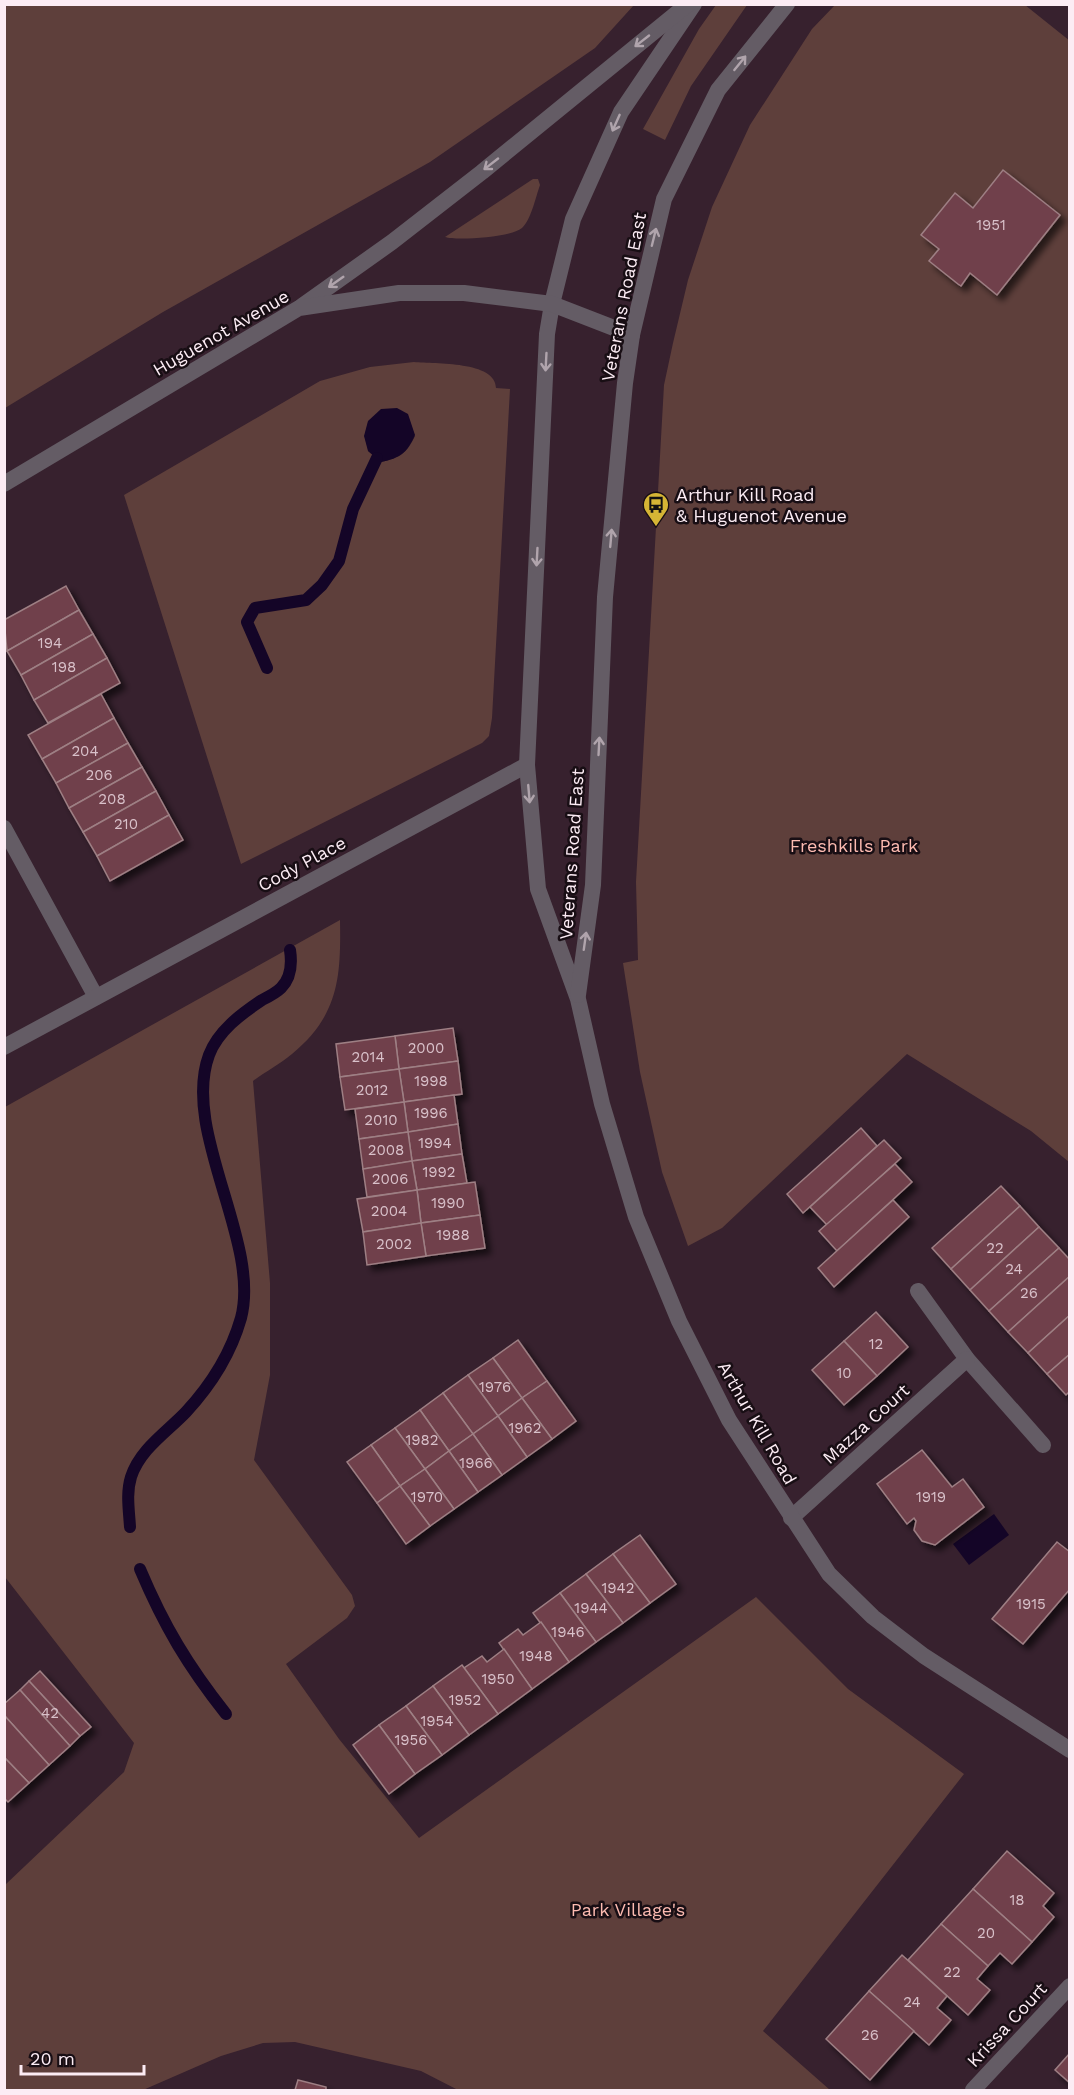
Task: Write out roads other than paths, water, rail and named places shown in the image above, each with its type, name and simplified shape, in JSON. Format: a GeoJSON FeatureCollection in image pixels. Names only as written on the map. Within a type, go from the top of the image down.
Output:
{"type":"FeatureCollection","features":[{"type":"Feature","properties":{"kind":"street"},"geometry":{"type":"LineString","coordinates":[[299,308],[392,242],[473,179],[688,4]]}},
{"type":"Feature","properties":{"kind":"street","name":"Veterans Road East"},"geometry":{"type":"LineString","coordinates":[[578,999],[538,889],[527,765],[546,365],[552,304],[573,219],[621,112],[694,4]]}},
{"type":"Feature","properties":{"kind":"street","name":"Veterans Road East"},"geometry":{"type":"LineString","coordinates":[[578,999],[593,885],[605,597],[625,383],[632,335],[664,200],[718,90],[787,4]]}},
{"type":"Feature","properties":{"kind":"street","name":"Huguenot Avenue"},"geometry":{"type":"LineString","coordinates":[[4,484],[299,308],[399,293],[464,293],[552,304],[632,335]]}},
{"type":"Feature","properties":{"kind":"street","name":"Cody Place"},"geometry":{"type":"LineString","coordinates":[[4,1047],[527,765]]}},
{"type":"Feature","properties":{"kind":"street"},"geometry":{"type":"LineString","coordinates":[[4,828],[96,997]]}},
{"type":"Feature","properties":{"kind":"street","name":"Arthur Kill Road"},"geometry":{"type":"LineString","coordinates":[[578,999],[602,1104],[636,1217],[675,1312],[729,1420],[791,1518],[830,1574],[873,1617],[924,1656],[1070,1750]]}},
{"type":"Feature","properties":{"kind":"street"},"geometry":{"type":"LineString","coordinates":[[918,1291],[967,1359],[1043,1445]]}},
{"type":"Feature","properties":{"kind":"street","name":"Mazza Court"},"geometry":{"type":"LineString","coordinates":[[791,1518],[967,1359]]}},
{"type":"Feature","properties":{"kind":"street","name":"Krissa Court"},"geometry":{"type":"LineString","coordinates":[[973,2091],[1070,1986]]}},
{"type":"Feature","properties":{"kind":"waterway"},"geometry":{"type":"LineString","coordinates":[[267,668],[247,622],[255,608],[306,600],[322,585],[339,561],[353,509],[377,458]]}},
{"type":"Feature","properties":{"kind":"waterway"},"geometry":{"type":"LineString","coordinates":[[130,1527],[129,1489],[135,1467],[147,1449],[186,1412],[212,1380],[232,1344],[241,1318],[244,1288],[240,1256],[212,1152],[205,1117],[203,1085],[209,1055],[218,1038],[238,1017],[277,992],[287,980],[290,970],[290,950]]}},
{"type":"Feature","properties":{"kind":"waterway"},"geometry":{"type":"LineString","coordinates":[[140,1569],[178,1645],[226,1714]]}},
{"type":"Feature","properties":{"kind":"place","name":"Arthur Kill Road & Huguenot Avenue"},"geometry":{"type":"Point","coordinates":[656,528]}},
{"type":"Feature","properties":{"kind":"park label","name":"Freshkills Park"},"geometry":{"type":"Point","coordinates":[854,846]}},
{"type":"Feature","properties":{"kind":"park label","name":"Park Village's"},"geometry":{"type":"Point","coordinates":[628,1910]}}]}
